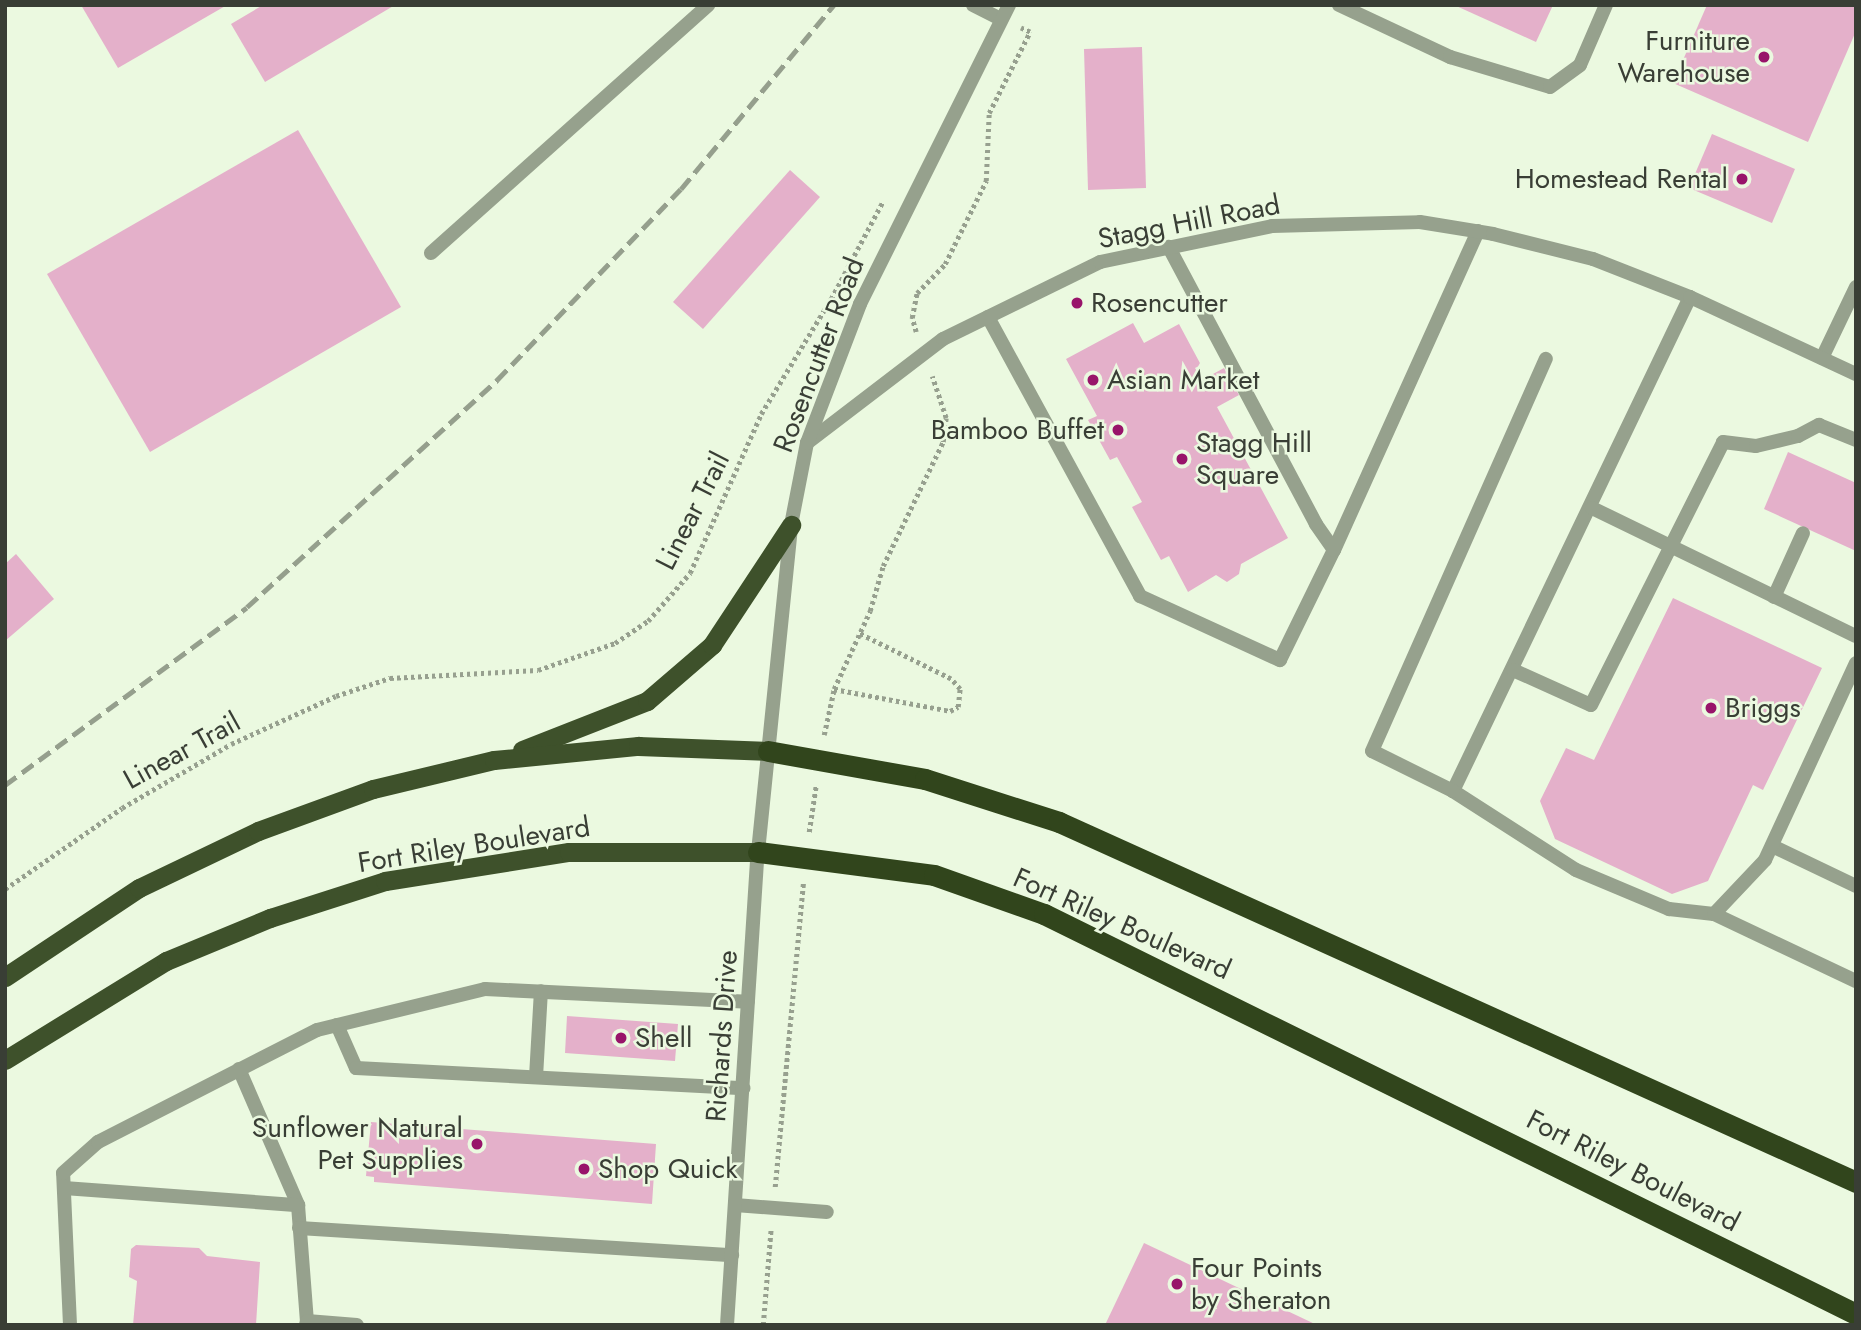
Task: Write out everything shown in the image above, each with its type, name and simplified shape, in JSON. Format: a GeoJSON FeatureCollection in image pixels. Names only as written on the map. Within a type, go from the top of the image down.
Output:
{"type":"FeatureCollection","features":[{"type":"Feature","properties":{"kind":"highway"},"geometry":{"type":"LineString","coordinates":[[495,760],[647,701],[712,645],[791,526]]}},
{"type":"Feature","properties":{"kind":"highway"},"geometry":{"type":"LineString","coordinates":[[5,977],[139,888],[258,831],[373,789],[495,760],[638,746],[768,751],[925,779],[1059,822],[1856,1182]]}},
{"type":"Feature","properties":{"kind":"highway","name":"Fort Riley Boulevard"},"geometry":{"type":"LineString","coordinates":[[5,1060],[166,961],[270,918],[385,881],[569,852],[758,852],[806,858],[934,876],[1044,914],[1856,1314]]}},
{"type":"Feature","properties":{"kind":"street"},"geometry":{"type":"LineString","coordinates":[[432,253],[708,5]]}},
{"type":"Feature","properties":{"kind":"street"},"geometry":{"type":"LineString","coordinates":[[973,5],[1001,19]]}},
{"type":"Feature","properties":{"kind":"street","name":"Rosencutter Road"},"geometry":{"type":"LineString","coordinates":[[768,751],[791,526],[807,443],[860,304],[1009,5]]}},
{"type":"Feature","properties":{"kind":"street"},"geometry":{"type":"LineString","coordinates":[[1339,5],[1450,57],[1550,88],[1580,65],[1606,5]]}},
{"type":"Feature","properties":{"kind":"street","name":"Stagg Hill Road"},"geometry":{"type":"LineString","coordinates":[[807,443],[943,339],[1100,262],[1272,226],[1420,222],[1478,231],[1592,259],[1690,297],[1856,374]]}},
{"type":"Feature","properties":{"kind":"street"},"geometry":{"type":"LineString","coordinates":[[988,317],[1140,596],[1280,660],[1334,550],[1478,231]]}},
{"type":"Feature","properties":{"kind":"street"},"geometry":{"type":"LineString","coordinates":[[1169,247],[1316,524],[1334,550]]}},
{"type":"Feature","properties":{"kind":"street"},"geometry":{"type":"LineString","coordinates":[[1822,358],[1856,287]]}},
{"type":"Feature","properties":{"kind":"street"},"geometry":{"type":"LineString","coordinates":[[1453,791],[1592,508],[1690,297]]}},
{"type":"Feature","properties":{"kind":"street"},"geometry":{"type":"LineString","coordinates":[[1546,359],[1372,751],[1453,791],[1576,870],[1669,909],[1714,914],[1856,981]]}},
{"type":"Feature","properties":{"kind":"street"},"geometry":{"type":"LineString","coordinates":[[1513,670],[1591,705],[1723,442],[1756,446],[1798,436],[1819,425],[1856,440]]}},
{"type":"Feature","properties":{"kind":"street"},"geometry":{"type":"LineString","coordinates":[[1592,508],[1856,636]]}},
{"type":"Feature","properties":{"kind":"street"},"geometry":{"type":"LineString","coordinates":[[1774,597],[1803,533]]}},
{"type":"Feature","properties":{"kind":"street"},"geometry":{"type":"LineString","coordinates":[[1714,914],[1765,860],[1856,663]]}},
{"type":"Feature","properties":{"kind":"street","name":"Richards Drive"},"geometry":{"type":"LineString","coordinates":[[727,1325],[758,852],[768,751]]}},
{"type":"Feature","properties":{"kind":"street"},"geometry":{"type":"LineString","coordinates":[[1772,846],[1856,886]]}},
{"type":"Feature","properties":{"kind":"street"},"geometry":{"type":"LineString","coordinates":[[70,1325],[63,1173],[98,1142],[239,1069],[337,1025],[485,989],[748,1002]]}},
{"type":"Feature","properties":{"kind":"street"},"geometry":{"type":"LineString","coordinates":[[536,1077],[541,991]]}},
{"type":"Feature","properties":{"kind":"street"},"geometry":{"type":"LineString","coordinates":[[337,1025],[356,1068],[743,1088]]}},
{"type":"Feature","properties":{"kind":"street"},"geometry":{"type":"LineString","coordinates":[[239,1069],[298,1205],[306,1323],[357,1325]]}},
{"type":"Feature","properties":{"kind":"street"},"geometry":{"type":"LineString","coordinates":[[64,1188],[298,1205]]}},
{"type":"Feature","properties":{"kind":"street"},"geometry":{"type":"LineString","coordinates":[[735,1205],[827,1212]]}},
{"type":"Feature","properties":{"kind":"street"},"geometry":{"type":"LineString","coordinates":[[299,1228],[732,1255]]}},
{"type":"Feature","properties":{"kind":"path","name":"Linear Trail"},"geometry":{"type":"LineString","coordinates":[[5,889],[122,808],[232,744],[336,696],[390,678],[538,670],[615,643],[648,621],[690,573],[761,414],[831,299],[888,191]]}},
{"type":"Feature","properties":{"kind":"path"},"geometry":{"type":"LineString","coordinates":[[834,689],[950,711],[958,707],[960,689],[951,680],[860,634]]}},
{"type":"Feature","properties":{"kind":"path"},"geometry":{"type":"LineString","coordinates":[[763,1325],[806,858],[820,760],[834,689],[852,655]]}},
{"type":"Feature","properties":{"kind":"building"},"geometry":{"type":"Polygon","coordinates":[[[81,5],[227,5],[118,68],[81,5]]]}},
{"type":"Feature","properties":{"kind":"building"},"geometry":{"type":"Polygon","coordinates":[[[263,5],[395,5],[265,82],[231,24],[263,5]]]}},
{"type":"Feature","properties":{"kind":"building"},"geometry":{"type":"Polygon","coordinates":[[[1454,5],[1553,5],[1536,42],[1454,5]]]}},
{"type":"Feature","properties":{"kind":"building","name":"Furniture Warehouse"},"geometry":{"type":"Polygon","coordinates":[[[1707,5],[1856,5],[1856,31],[1808,142],[1673,83],[1707,5]]]}},
{"type":"Feature","properties":{"kind":"building"},"geometry":{"type":"Polygon","coordinates":[[[1142,47],[1146,188],[1088,190],[1084,49],[1142,47]]]}},
{"type":"Feature","properties":{"kind":"building"},"geometry":{"type":"Polygon","coordinates":[[[298,130],[401,307],[150,452],[47,274],[298,130]]]}},
{"type":"Feature","properties":{"kind":"building","name":"Homestead Rental"},"geometry":{"type":"Polygon","coordinates":[[[1712,134],[1795,169],[1772,223],[1689,188],[1712,134]]]}},
{"type":"Feature","properties":{"kind":"building"},"geometry":{"type":"Polygon","coordinates":[[[790,170],[820,197],[703,329],[673,302],[790,170]]]}},
{"type":"Feature","properties":{"kind":"building","name":"Stagg Hill Square"},"geometry":{"type":"Polygon","coordinates":[[[1133,323],[1144,343],[1179,324],[1201,365],[1195,368],[1202,380],[1224,368],[1239,395],[1217,407],[1288,538],[1241,564],[1239,574],[1227,582],[1216,575],[1188,592],[1169,556],[1161,560],[1132,507],[1142,502],[1117,457],[1110,460],[1088,420],[1097,416],[1066,359],[1133,323]]]}},
{"type":"Feature","properties":{"kind":"building"},"geometry":{"type":"Polygon","coordinates":[[[1788,452],[1856,483],[1856,551],[1764,509],[1788,452]]]}},
{"type":"Feature","properties":{"kind":"building"},"geometry":{"type":"Polygon","coordinates":[[[16,554],[54,599],[5,641],[5,564],[16,554]]]}},
{"type":"Feature","properties":{"kind":"building","name":"Briggs"},"geometry":{"type":"Polygon","coordinates":[[[1673,598],[1822,668],[1763,790],[1753,785],[1708,881],[1672,894],[1555,839],[1540,801],[1566,748],[1594,760],[1673,598]]]}},
{"type":"Feature","properties":{"kind":"building","name":"Shell"},"geometry":{"type":"Polygon","coordinates":[[[567,1016],[678,1024],[675,1061],[565,1053],[567,1016]]]}},
{"type":"Feature","properties":{"kind":"building"},"geometry":{"type":"Polygon","coordinates":[[[371,1122],[656,1144],[652,1204],[374,1182],[374,1177],[366,1176],[371,1122]]]}},
{"type":"Feature","properties":{"kind":"building","name":"Four Points by Sheraton"},"geometry":{"type":"Polygon","coordinates":[[[1144,1243],[1317,1325],[1105,1325],[1144,1243]]]}},
{"type":"Feature","properties":{"kind":"building"},"geometry":{"type":"Polygon","coordinates":[[[136,1245],[199,1248],[207,1256],[260,1262],[256,1325],[133,1325],[137,1281],[129,1277],[131,1249],[136,1245]]]}},
{"type":"Feature","properties":{"kind":"railway"},"geometry":{"type":"LineString","coordinates":[[5,785],[247,607],[497,380],[681,189],[834,5]]}},
{"type":"Feature","properties":{"kind":"place","name":"Furniture Warehouse"},"geometry":{"type":"Point","coordinates":[1764,57]}},
{"type":"Feature","properties":{"kind":"place","name":"Homestead Rental"},"geometry":{"type":"Point","coordinates":[1742,179]}},
{"type":"Feature","properties":{"kind":"place","name":"Rosencutter"},"geometry":{"type":"Point","coordinates":[1077,303]}},
{"type":"Feature","properties":{"kind":"place","name":"Asian Market"},"geometry":{"type":"Point","coordinates":[1093,380]}},
{"type":"Feature","properties":{"kind":"place","name":"Bamboo Buffet"},"geometry":{"type":"Point","coordinates":[1118,430]}},
{"type":"Feature","properties":{"kind":"place","name":"Stagg Hill Square"},"geometry":{"type":"Point","coordinates":[1182,459]}},
{"type":"Feature","properties":{"kind":"place","name":"Briggs"},"geometry":{"type":"Point","coordinates":[1711,708]}},
{"type":"Feature","properties":{"kind":"place","name":"Shell"},"geometry":{"type":"Point","coordinates":[621,1038]}},
{"type":"Feature","properties":{"kind":"place","name":"Sunflower Natural Pet Supplies"},"geometry":{"type":"Point","coordinates":[477,1144]}},
{"type":"Feature","properties":{"kind":"place","name":"Shop Quick"},"geometry":{"type":"Point","coordinates":[584,1169]}},
{"type":"Feature","properties":{"kind":"place","name":"Four Points by Sheraton"},"geometry":{"type":"Point","coordinates":[1177,1284]}}]}
